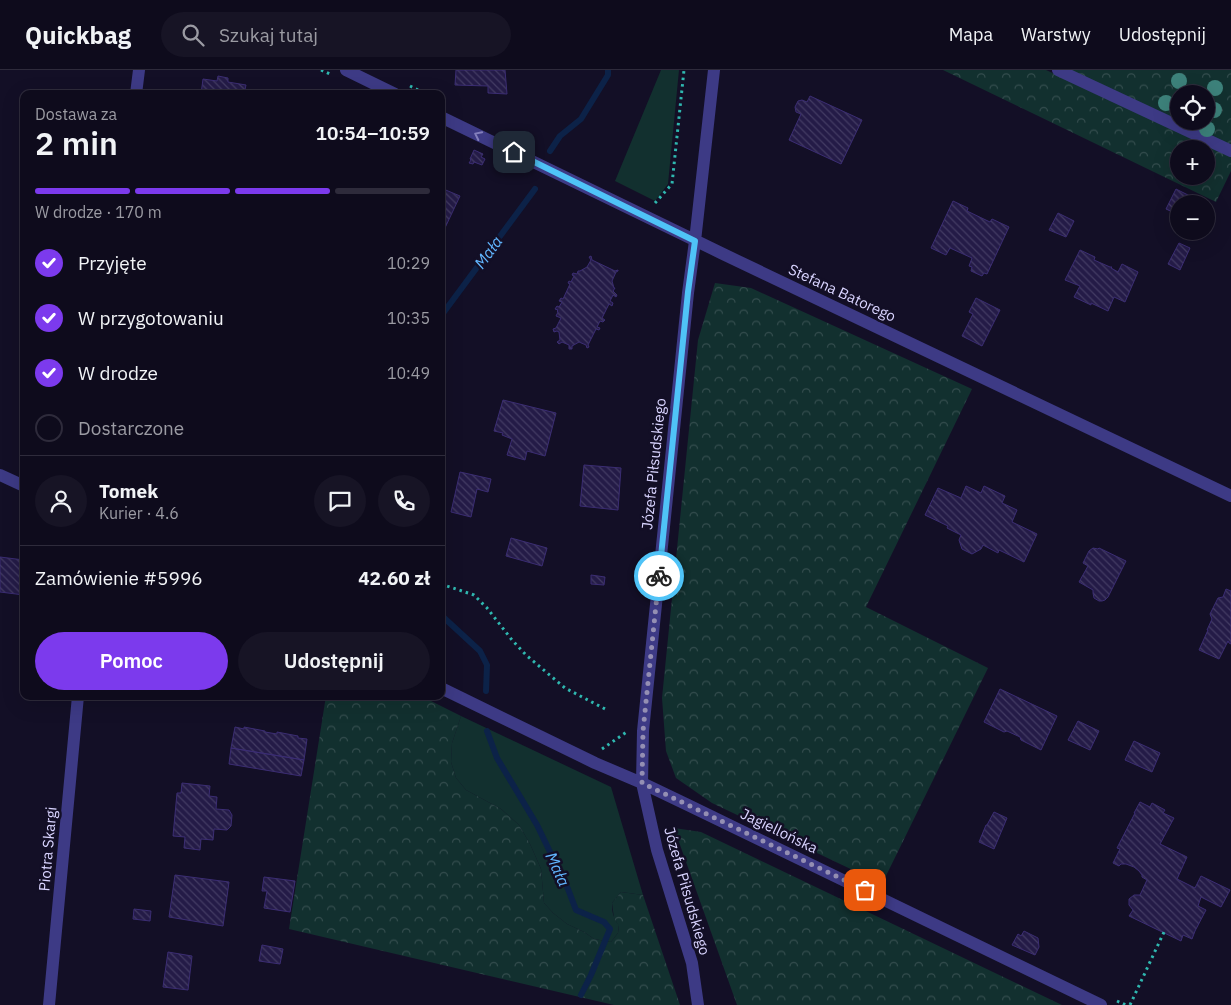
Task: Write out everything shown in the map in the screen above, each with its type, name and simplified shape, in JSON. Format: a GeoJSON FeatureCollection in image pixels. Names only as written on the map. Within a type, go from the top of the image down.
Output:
{"type":"FeatureCollection","features":[{"type":"Feature","properties":{"kind":"street"},"geometry":{"type":"LineString","coordinates":[[136,90],[138,70]]}},
{"type":"Feature","properties":{"kind":"street"},"geometry":{"type":"LineString","coordinates":[[346,70],[387,90]]}},
{"type":"Feature","properties":{"kind":"street","name":"Józefa Piłsudskiego"},"geometry":{"type":"LineString","coordinates":[[698,1005],[692,963],[656,850],[642,783],[643,731],[688,292],[714,70]]}},
{"type":"Feature","properties":{"kind":"street"},"geometry":{"type":"LineString","coordinates":[[1058,70],[1231,151]]}},
{"type":"Feature","properties":{"kind":"street","name":"Stefana Batorego"},"geometry":{"type":"LineString","coordinates":[[445,118],[695,241],[1231,496]]}},
{"type":"Feature","properties":{"kind":"street"},"geometry":{"type":"LineString","coordinates":[[0,475],[20,484]]}},
{"type":"Feature","properties":{"kind":"street","name":"Jagiellońska"},"geometry":{"type":"LineString","coordinates":[[445,690],[1101,1005]]}},
{"type":"Feature","properties":{"kind":"street","name":"Piotra Skargi"},"geometry":{"type":"LineString","coordinates":[[49,1005],[78,700]]}},
{"type":"Feature","properties":{"kind":"path"},"geometry":{"type":"LineString","coordinates":[[660,208],[654,204],[672,184],[684,70]]}},
{"type":"Feature","properties":{"kind":"path"},"geometry":{"type":"LineString","coordinates":[[445,585],[474,595],[526,655],[566,688],[607,710]]}},
{"type":"Feature","properties":{"kind":"path"},"geometry":{"type":"LineString","coordinates":[[600,753],[630,729]]}},
{"type":"Feature","properties":{"kind":"path"},"geometry":{"type":"LineString","coordinates":[[1130,1005],[1164,932]]}},
{"type":"Feature","properties":{"kind":"green space"},"geometry":{"type":"Polygon","coordinates":[[[661,70],[679,70],[668,184],[655,201],[615,181],[661,70]]]}},
{"type":"Feature","properties":{"kind":"green space"},"geometry":{"type":"Polygon","coordinates":[[[943,70],[1046,70],[1170,128],[1170,130],[1175,130],[1197,140],[1170,140],[1170,180],[943,70]]]}},
{"type":"Feature","properties":{"kind":"green space"},"geometry":{"type":"Polygon","coordinates":[[[1070,70],[1231,70],[1231,145],[1198,130],[1215,130],[1215,85],[1170,85],[1170,117],[1070,70]]]}},
{"type":"Feature","properties":{"kind":"green space"},"geometry":{"type":"Polygon","coordinates":[[[1215,149],[1231,156],[1231,171],[1216,202],[1215,195],[1202,195],[1181,185],[1215,185],[1215,149]]]}},
{"type":"Feature","properties":{"kind":"green space"},"geometry":{"type":"Polygon","coordinates":[[[715,283],[751,288],[972,389],[866,607],[988,668],[882,884],[712,803],[676,778],[666,751],[662,698],[698,340],[715,283]]]}},
{"type":"Feature","properties":{"kind":"green space"},"geometry":{"type":"Polygon","coordinates":[[[325,700],[429,700],[461,716],[452,743],[451,762],[456,778],[466,790],[501,809],[519,825],[541,869],[544,903],[553,913],[567,924],[594,939],[611,942],[618,933],[619,926],[614,918],[612,903],[621,892],[643,895],[680,1005],[614,1005],[289,929],[325,700]]]}},
{"type":"Feature","properties":{"kind":"green space"},"geometry":{"type":"Polygon","coordinates":[[[461,716],[611,787],[643,895],[621,892],[612,903],[613,915],[619,925],[618,933],[611,942],[594,939],[567,924],[553,913],[544,903],[541,869],[519,825],[501,809],[466,790],[456,778],[451,762],[452,743],[461,716]]]}},
{"type":"Feature","properties":{"kind":"green space"},"geometry":{"type":"Polygon","coordinates":[[[674,828],[701,832],[1062,1005],[737,1005],[674,828]]]}},
{"type":"Feature","properties":{"kind":"building"},"geometry":{"type":"Polygon","coordinates":[[[456,70],[505,70],[507,94],[488,93],[488,86],[455,85],[456,70]]]}},
{"type":"Feature","properties":{"kind":"building"},"geometry":{"type":"Polygon","coordinates":[[[218,76],[228,78],[228,82],[246,85],[245,90],[202,90],[203,79],[217,81],[218,76]]]}},
{"type":"Feature","properties":{"kind":"building"},"geometry":{"type":"Polygon","coordinates":[[[810,96],[862,120],[841,164],[789,140],[801,114],[796,112],[795,107],[798,101],[807,102],[810,96]]]}},
{"type":"Feature","properties":{"kind":"building"},"geometry":{"type":"Polygon","coordinates":[[[474,150],[483,154],[481,157],[485,159],[482,165],[474,162],[473,164],[469,163],[474,150]]]}},
{"type":"Feature","properties":{"kind":"building"},"geometry":{"type":"Polygon","coordinates":[[[1176,189],[1188,195],[1173,195],[1176,189]]]}},
{"type":"Feature","properties":{"kind":"building"},"geometry":{"type":"Polygon","coordinates":[[[445,190],[460,196],[445,228],[445,190]]]}},
{"type":"Feature","properties":{"kind":"building"},"geometry":{"type":"Polygon","coordinates":[[[953,201],[968,208],[967,211],[990,222],[992,219],[1009,227],[987,274],[984,273],[982,276],[971,271],[972,267],[969,266],[972,258],[950,248],[946,255],[931,248],[953,201]]]}},
{"type":"Feature","properties":{"kind":"building"},"geometry":{"type":"Polygon","coordinates":[[[1170,201],[1170,211],[1166,209],[1170,201]]]}},
{"type":"Feature","properties":{"kind":"building"},"geometry":{"type":"Polygon","coordinates":[[[1058,213],[1074,221],[1066,237],[1049,230],[1058,213]]]}},
{"type":"Feature","properties":{"kind":"building"},"geometry":{"type":"Polygon","coordinates":[[[1179,243],[1190,248],[1180,270],[1168,264],[1179,243]]]}},
{"type":"Feature","properties":{"kind":"building"},"geometry":{"type":"Polygon","coordinates":[[[1080,250],[1095,257],[1094,260],[1112,267],[1118,272],[1122,264],[1138,272],[1125,302],[1114,297],[1108,311],[1074,297],[1080,286],[1065,280],[1080,250]]]}},
{"type":"Feature","properties":{"kind":"building"},"geometry":{"type":"Polygon","coordinates":[[[591,256],[592,260],[615,271],[618,270],[612,281],[615,288],[613,291],[617,295],[616,297],[613,295],[610,301],[613,303],[612,306],[609,304],[602,318],[605,320],[603,322],[600,321],[597,327],[600,328],[599,330],[596,329],[588,345],[589,347],[587,348],[586,345],[579,342],[572,346],[572,349],[569,349],[569,345],[557,342],[560,340],[559,332],[554,332],[553,329],[556,328],[561,318],[556,316],[558,310],[555,309],[562,302],[559,301],[561,298],[563,299],[570,284],[568,283],[569,281],[571,282],[574,276],[572,275],[573,273],[577,274],[578,271],[587,267],[591,260],[589,257],[591,256]]]}},
{"type":"Feature","properties":{"kind":"building"},"geometry":{"type":"Polygon","coordinates":[[[976,298],[1000,310],[982,346],[962,336],[973,314],[969,312],[976,298]]]}},
{"type":"Feature","properties":{"kind":"building"},"geometry":{"type":"Polygon","coordinates":[[[503,400],[556,413],[545,456],[527,451],[525,460],[507,455],[512,439],[502,435],[503,433],[494,431],[503,400]]]}},
{"type":"Feature","properties":{"kind":"building"},"geometry":{"type":"Polygon","coordinates":[[[584,465],[621,468],[618,510],[580,506],[584,465]]]}},
{"type":"Feature","properties":{"kind":"building"},"geometry":{"type":"Polygon","coordinates":[[[460,472],[491,479],[488,492],[477,489],[471,517],[451,512],[460,472]]]}},
{"type":"Feature","properties":{"kind":"building"},"geometry":{"type":"Polygon","coordinates":[[[966,486],[981,493],[984,486],[1005,496],[1002,503],[1017,510],[1012,522],[1037,534],[1024,562],[999,550],[998,553],[983,545],[981,549],[972,554],[962,549],[959,540],[961,535],[947,528],[948,526],[925,515],[938,488],[961,498],[966,486]]]}},
{"type":"Feature","properties":{"kind":"building"},"geometry":{"type":"Polygon","coordinates":[[[511,538],[547,548],[542,566],[506,556],[511,538]]]}},
{"type":"Feature","properties":{"kind":"building"},"geometry":{"type":"Polygon","coordinates":[[[1093,548],[1099,548],[1126,561],[1108,597],[1102,601],[1094,598],[1093,590],[1079,582],[1088,566],[1083,563],[1089,551],[1093,548]]]}},
{"type":"Feature","properties":{"kind":"building"},"geometry":{"type":"Polygon","coordinates":[[[0,557],[20,560],[20,594],[0,592],[0,557]]]}},
{"type":"Feature","properties":{"kind":"building"},"geometry":{"type":"Polygon","coordinates":[[[591,575],[605,577],[604,585],[591,584],[591,575]]]}},
{"type":"Feature","properties":{"kind":"building"},"geometry":{"type":"Polygon","coordinates":[[[1226,589],[1231,591],[1231,644],[1228,641],[1219,659],[1199,650],[1212,619],[1210,614],[1218,598],[1223,597],[1226,589]]]}},
{"type":"Feature","properties":{"kind":"building"},"geometry":{"type":"Polygon","coordinates":[[[1000,689],[1057,716],[1041,750],[1021,740],[1020,737],[1007,731],[1004,732],[984,722],[1000,689]]]}},
{"type":"Feature","properties":{"kind":"building"},"geometry":{"type":"Polygon","coordinates":[[[1078,721],[1099,731],[1090,750],[1068,740],[1078,721]]]}},
{"type":"Feature","properties":{"kind":"building"},"geometry":{"type":"Polygon","coordinates":[[[235,727],[277,734],[277,732],[307,739],[304,760],[231,748],[235,727]]]}},
{"type":"Feature","properties":{"kind":"building"},"geometry":{"type":"Polygon","coordinates":[[[1134,741],[1160,753],[1152,772],[1125,760],[1134,741]]]}},
{"type":"Feature","properties":{"kind":"building"},"geometry":{"type":"Polygon","coordinates":[[[231,748],[304,760],[301,776],[229,764],[231,748]]]}},
{"type":"Feature","properties":{"kind":"building"},"geometry":{"type":"Polygon","coordinates":[[[182,783],[210,786],[209,796],[217,797],[216,809],[229,810],[232,815],[231,826],[227,830],[214,829],[213,840],[201,839],[200,850],[184,848],[185,837],[173,836],[177,793],[181,793],[182,783]]]}},
{"type":"Feature","properties":{"kind":"building"},"geometry":{"type":"Polygon","coordinates":[[[1140,802],[1150,807],[1152,803],[1165,810],[1163,813],[1174,818],[1160,844],[1187,857],[1177,879],[1195,888],[1201,876],[1230,890],[1221,907],[1201,897],[1198,906],[1206,910],[1192,939],[1183,935],[1181,941],[1129,916],[1133,910],[1129,905],[1129,899],[1134,895],[1140,895],[1147,880],[1134,867],[1126,864],[1119,866],[1113,863],[1120,849],[1117,848],[1140,802]]]}},
{"type":"Feature","properties":{"kind":"building"},"geometry":{"type":"Polygon","coordinates":[[[994,812],[1007,818],[994,849],[979,842],[994,812]]]}},
{"type":"Feature","properties":{"kind":"building"},"geometry":{"type":"Polygon","coordinates":[[[175,875],[229,882],[223,926],[169,917],[175,875]]]}},
{"type":"Feature","properties":{"kind":"building"},"geometry":{"type":"Polygon","coordinates":[[[264,877],[295,881],[290,912],[264,908],[267,891],[262,891],[264,877]]]}},
{"type":"Feature","properties":{"kind":"building"},"geometry":{"type":"Polygon","coordinates":[[[134,909],[151,911],[150,921],[133,919],[134,909]]]}},
{"type":"Feature","properties":{"kind":"building"},"geometry":{"type":"Polygon","coordinates":[[[1024,931],[1038,938],[1039,947],[1035,955],[1012,945],[1018,934],[1021,936],[1024,931]]]}},
{"type":"Feature","properties":{"kind":"building"},"geometry":{"type":"Polygon","coordinates":[[[262,945],[283,949],[280,964],[259,961],[262,945]]]}},
{"type":"Feature","properties":{"kind":"building"},"geometry":{"type":"Polygon","coordinates":[[[168,952],[192,956],[188,990],[163,987],[168,952]]]}},
{"type":"Feature","properties":{"kind":"waterway","name":"Mała"},"geometry":{"type":"LineString","coordinates":[[550,151],[560,136],[581,119],[608,75],[608,70]]}},
{"type":"Feature","properties":{"kind":"waterway","name":"Mała"},"geometry":{"type":"LineString","coordinates":[[445,311],[535,189]]}},
{"type":"Feature","properties":{"kind":"waterway","name":"Mała"},"geometry":{"type":"LineString","coordinates":[[445,619],[480,651],[487,665],[486,691]]}},
{"type":"Feature","properties":{"kind":"waterway","name":"Mała"},"geometry":{"type":"LineString","coordinates":[[487,731],[497,758],[537,825],[576,910],[604,922],[610,929],[581,995]]}},
{"type":"Feature","properties":{"kind":"way so far"},"geometry":{"type":"LineString","coordinates":[[659,576],[643,731],[642,783],[865,890]]}},
{"type":"Feature","properties":{"kind":"route"},"geometry":{"type":"LineString","coordinates":[[514,152],[695,241],[688,292],[659,576]]}}]}
